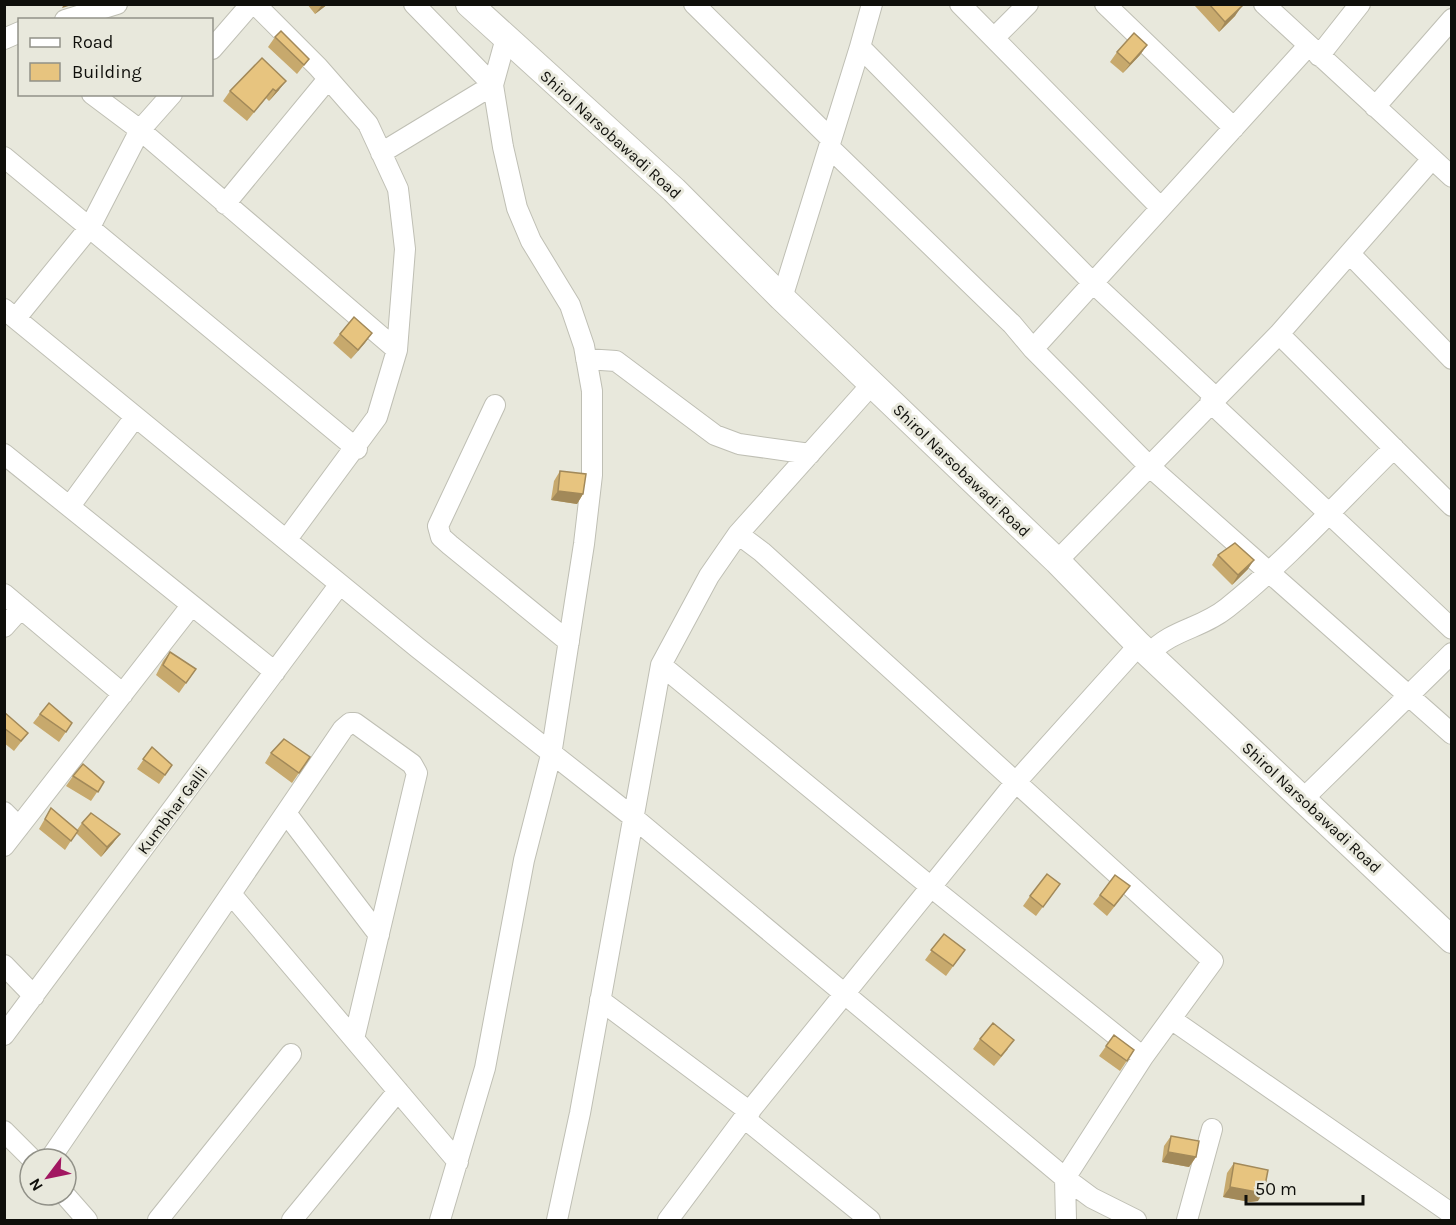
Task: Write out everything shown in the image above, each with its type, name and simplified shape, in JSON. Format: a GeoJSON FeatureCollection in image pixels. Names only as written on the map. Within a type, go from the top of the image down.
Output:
{"type":"FeatureCollection","features":[{"type":"Feature","properties":{"kind":"main road","name":"Shirol Narsobawadi Road"},"geometry":{"type":"LineString","coordinates":[[469,4],[674,190],[782,298],[1057,561],[1144,650],[1304,798],[1452,940]]}},
{"type":"Feature","properties":{"kind":"street"},"geometry":{"type":"LineString","coordinates":[[72,18],[117,4]]}},
{"type":"Feature","properties":{"kind":"street"},"geometry":{"type":"LineString","coordinates":[[213,48],[253,4],[368,124],[398,189],[405,249],[397,350],[377,417],[357,449],[287,539]]}},
{"type":"Feature","properties":{"kind":"street"},"geometry":{"type":"LineString","coordinates":[[414,4],[493,85]]}},
{"type":"Feature","properties":{"kind":"street"},"geometry":{"type":"LineString","coordinates":[[694,4],[1012,324],[1033,349],[1149,466],[1452,734]]}},
{"type":"Feature","properties":{"kind":"street"},"geometry":{"type":"LineString","coordinates":[[782,298],[872,4]]}},
{"type":"Feature","properties":{"kind":"street"},"geometry":{"type":"LineString","coordinates":[[960,4],[1161,208]]}},
{"type":"Feature","properties":{"kind":"street"},"geometry":{"type":"LineString","coordinates":[[994,38],[1028,4]]}},
{"type":"Feature","properties":{"kind":"street"},"geometry":{"type":"LineString","coordinates":[[1105,4],[1234,128]]}},
{"type":"Feature","properties":{"kind":"street"},"geometry":{"type":"LineString","coordinates":[[1264,4],[1452,177]]}},
{"type":"Feature","properties":{"kind":"street"},"geometry":{"type":"LineString","coordinates":[[1033,349],[1234,128],[1360,4]]}},
{"type":"Feature","properties":{"kind":"street"},"geometry":{"type":"LineString","coordinates":[[1375,107],[1452,19]]}},
{"type":"Feature","properties":{"kind":"street"},"geometry":{"type":"LineString","coordinates":[[440,1221],[484,1068],[524,860],[551,755],[592,475],[592,391],[586,359],[570,305],[531,241],[516,208],[493,85],[506,38]]}},
{"type":"Feature","properties":{"kind":"street"},"geometry":{"type":"LineString","coordinates":[[860,47],[1093,283],[1328,512],[1452,629]]}},
{"type":"Feature","properties":{"kind":"street"},"geometry":{"type":"LineString","coordinates":[[225,204],[328,80]]}},
{"type":"Feature","properties":{"kind":"street"},"geometry":{"type":"LineString","coordinates":[[381,153],[493,85]]}},
{"type":"Feature","properties":{"kind":"street"},"geometry":{"type":"LineString","coordinates":[[95,96],[140,130],[397,350]]}},
{"type":"Feature","properties":{"kind":"street"},"geometry":{"type":"LineString","coordinates":[[170,96],[140,130],[90,227],[10,313],[551,755],[634,818],[1065,1178],[1092,1198],[1136,1221]]}},
{"type":"Feature","properties":{"kind":"street"},"geometry":{"type":"LineString","coordinates":[[4,157],[357,449]]}},
{"type":"Feature","properties":{"kind":"street"},"geometry":{"type":"LineString","coordinates":[[1057,561],[1279,334],[1432,159]]}},
{"type":"Feature","properties":{"kind":"street"},"geometry":{"type":"LineString","coordinates":[[1350,254],[1452,359]]}},
{"type":"Feature","properties":{"kind":"street"},"geometry":{"type":"LineString","coordinates":[[1279,334],[1452,506]]}},
{"type":"Feature","properties":{"kind":"street"},"geometry":{"type":"LineString","coordinates":[[586,359],[616,361],[715,435],[739,444],[810,454]]}},
{"type":"Feature","properties":{"kind":"street"},"geometry":{"type":"LineString","coordinates":[[557,1221],[580,1113],[661,665],[709,576],[738,534],[872,384]]}},
{"type":"Feature","properties":{"kind":"street"},"geometry":{"type":"LineString","coordinates":[[495,405],[438,526],[439,532],[450,545],[569,642]]}},
{"type":"Feature","properties":{"kind":"street"},"geometry":{"type":"LineString","coordinates":[[70,506],[135,417]]}},
{"type":"Feature","properties":{"kind":"street"},"geometry":{"type":"LineString","coordinates":[[675,1218],[747,1115],[1015,783],[1144,650],[1214,617],[1269,572],[1394,448]]}},
{"type":"Feature","properties":{"kind":"street"},"geometry":{"type":"LineString","coordinates":[[4,454],[274,672]]}},
{"type":"Feature","properties":{"kind":"street"},"geometry":{"type":"LineString","coordinates":[[738,534],[762,552],[1213,961],[1143,1057],[1065,1178],[1066,1221]]}},
{"type":"Feature","properties":{"kind":"street","name":"Kumbhar Galli"},"geometry":{"type":"LineString","coordinates":[[4,1035],[340,584]]}},
{"type":"Feature","properties":{"kind":"street"},"geometry":{"type":"LineString","coordinates":[[4,594],[123,694]]}},
{"type":"Feature","properties":{"kind":"street"},"geometry":{"type":"LineString","coordinates":[[4,846],[191,606]]}},
{"type":"Feature","properties":{"kind":"street"},"geometry":{"type":"LineString","coordinates":[[4,627],[21,608]]}},
{"type":"Feature","properties":{"kind":"street"},"geometry":{"type":"LineString","coordinates":[[1304,798],[1452,653]]}},
{"type":"Feature","properties":{"kind":"street"},"geometry":{"type":"LineString","coordinates":[[661,665],[930,887],[1143,1057]]}},
{"type":"Feature","properties":{"kind":"street"},"geometry":{"type":"LineString","coordinates":[[58,1147],[343,729],[350,723],[355,723],[415,768],[416,778],[354,1039]]}},
{"type":"Feature","properties":{"kind":"street"},"geometry":{"type":"LineString","coordinates":[[4,812],[19,827]]}},
{"type":"Feature","properties":{"kind":"street"},"geometry":{"type":"LineString","coordinates":[[286,813],[379,935]]}},
{"type":"Feature","properties":{"kind":"street"},"geometry":{"type":"LineString","coordinates":[[231,894],[458,1162]]}},
{"type":"Feature","properties":{"kind":"street"},"geometry":{"type":"LineString","coordinates":[[4,965],[34,996]]}},
{"type":"Feature","properties":{"kind":"street"},"geometry":{"type":"LineString","coordinates":[[600,1000],[747,1115],[870,1221]]}},
{"type":"Feature","properties":{"kind":"street"},"geometry":{"type":"LineString","coordinates":[[1171,1019],[1452,1214]]}},
{"type":"Feature","properties":{"kind":"street"},"geometry":{"type":"LineString","coordinates":[[158,1221],[291,1054]]}},
{"type":"Feature","properties":{"kind":"street"},"geometry":{"type":"LineString","coordinates":[[292,1221],[398,1091]]}},
{"type":"Feature","properties":{"kind":"street"},"geometry":{"type":"LineString","coordinates":[[1187,1221],[1212,1129]]}},
{"type":"Feature","properties":{"kind":"street"},"geometry":{"type":"LineString","coordinates":[[4,1131],[20,1147]]}},
{"type":"Feature","properties":{"kind":"street"},"geometry":{"type":"LineString","coordinates":[[75,1207],[87,1221]]}},
{"type":"Feature","properties":{"kind":"building"},"geometry":{"type":"Polygon","coordinates":[[[1209,4],[1240,4],[1242,6],[1225,22],[1209,4]]]}},
{"type":"Feature","properties":{"kind":"building"},"geometry":{"type":"Polygon","coordinates":[[[281,31],[309,59],[304,65],[275,37],[281,31]]]}},
{"type":"Feature","properties":{"kind":"building"},"geometry":{"type":"Polygon","coordinates":[[[1134,33],[1147,45],[1130,64],[1117,52],[1134,33]]]}},
{"type":"Feature","properties":{"kind":"building"},"geometry":{"type":"Polygon","coordinates":[[[262,58],[286,81],[276,91],[273,89],[254,112],[230,91],[262,58]]]}},
{"type":"Feature","properties":{"kind":"building"},"geometry":{"type":"Polygon","coordinates":[[[354,317],[372,333],[358,350],[340,334],[354,317]]]}},
{"type":"Feature","properties":{"kind":"building"},"geometry":{"type":"Polygon","coordinates":[[[560,471],[586,474],[583,494],[558,491],[560,471]]]}},
{"type":"Feature","properties":{"kind":"building"},"geometry":{"type":"Polygon","coordinates":[[[1235,543],[1254,560],[1238,575],[1218,555],[1235,543]]]}},
{"type":"Feature","properties":{"kind":"building"},"geometry":{"type":"Polygon","coordinates":[[[170,652],[196,669],[186,683],[163,665],[170,652]]]}},
{"type":"Feature","properties":{"kind":"building"},"geometry":{"type":"Polygon","coordinates":[[[49,703],[72,723],[66,732],[40,714],[49,703]]]}},
{"type":"Feature","properties":{"kind":"building"},"geometry":{"type":"Polygon","coordinates":[[[4,712],[28,733],[21,741],[4,728],[4,712]]]}},
{"type":"Feature","properties":{"kind":"building"},"geometry":{"type":"Polygon","coordinates":[[[284,739],[310,757],[299,773],[271,753],[284,739]]]}},
{"type":"Feature","properties":{"kind":"building"},"geometry":{"type":"Polygon","coordinates":[[[152,747],[172,765],[165,775],[143,759],[152,747]]]}},
{"type":"Feature","properties":{"kind":"building"},"geometry":{"type":"Polygon","coordinates":[[[83,764],[104,782],[98,792],[73,776],[83,764]]]}},
{"type":"Feature","properties":{"kind":"building"},"geometry":{"type":"Polygon","coordinates":[[[51,808],[78,831],[71,841],[45,819],[51,808]]]}},
{"type":"Feature","properties":{"kind":"building"},"geometry":{"type":"Polygon","coordinates":[[[91,813],[120,834],[107,847],[82,823],[91,813]]]}},
{"type":"Feature","properties":{"kind":"building"},"geometry":{"type":"Polygon","coordinates":[[[1047,874],[1060,884],[1043,907],[1030,896],[1047,874]]]}},
{"type":"Feature","properties":{"kind":"building"},"geometry":{"type":"Polygon","coordinates":[[[1115,875],[1130,886],[1114,906],[1100,895],[1115,875]]]}},
{"type":"Feature","properties":{"kind":"building"},"geometry":{"type":"Polygon","coordinates":[[[944,934],[965,950],[953,966],[931,950],[944,934]]]}},
{"type":"Feature","properties":{"kind":"building"},"geometry":{"type":"Polygon","coordinates":[[[993,1023],[1014,1040],[1001,1056],[980,1039],[993,1023]]]}},
{"type":"Feature","properties":{"kind":"building"},"geometry":{"type":"Polygon","coordinates":[[[1114,1035],[1134,1050],[1127,1061],[1106,1046],[1114,1035]]]}},
{"type":"Feature","properties":{"kind":"building"},"geometry":{"type":"Polygon","coordinates":[[[1171,1136],[1199,1141],[1196,1157],[1168,1152],[1171,1136]]]}},
{"type":"Feature","properties":{"kind":"building"},"geometry":{"type":"Polygon","coordinates":[[[1234,1163],[1268,1170],[1264,1191],[1257,1192],[1230,1187],[1234,1163]]]}}]}
